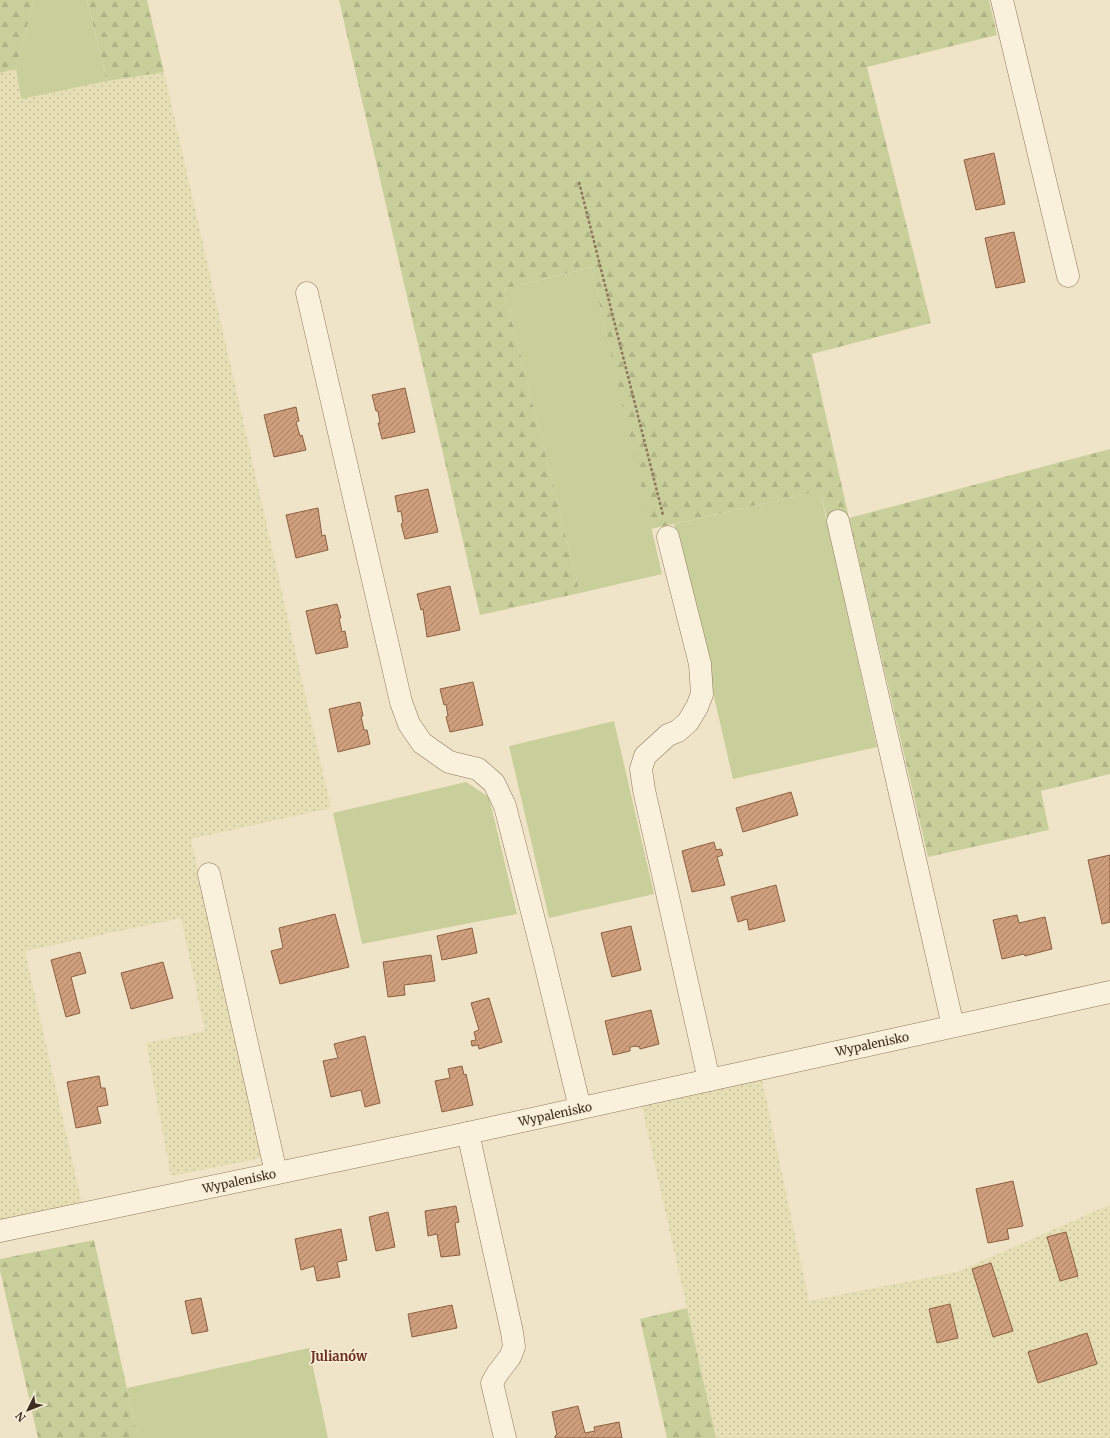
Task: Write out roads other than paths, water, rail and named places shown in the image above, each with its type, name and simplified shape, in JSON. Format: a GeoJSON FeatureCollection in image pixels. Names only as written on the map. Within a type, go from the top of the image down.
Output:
{"type":"FeatureCollection","features":[{"type":"Feature","properties":{"kind":"street"},"geometry":{"type":"LineString","coordinates":[[1002,0],[1068,276]]}},
{"type":"Feature","properties":{"kind":"street"},"geometry":{"type":"LineString","coordinates":[[307,293],[401,702],[409,724],[422,742],[449,762],[478,769],[494,783],[504,806],[543,955],[580,1108]]}},
{"type":"Feature","properties":{"kind":"street"},"geometry":{"type":"LineString","coordinates":[[838,521],[953,1026]]}},
{"type":"Feature","properties":{"kind":"street"},"geometry":{"type":"LineString","coordinates":[[668,537],[700,664],[702,694],[697,707],[688,722],[678,731],[668,735],[645,756],[641,769],[644,790],[709,1080]]}},
{"type":"Feature","properties":{"kind":"street"},"geometry":{"type":"LineString","coordinates":[[209,874],[276,1173]]}},
{"type":"Feature","properties":{"kind":"street","name":"Wypalenisko"},"geometry":{"type":"LineString","coordinates":[[0,1231],[468,1133],[1110,992]]}},
{"type":"Feature","properties":{"kind":"street"},"geometry":{"type":"LineString","coordinates":[[468,1133],[514,1347],[510,1357],[492,1383],[505,1438]]}},
{"type":"Feature","properties":{"kind":"district","name":"Julianów"},"geometry":{"type":"Point","coordinates":[339,1356]}}]}
